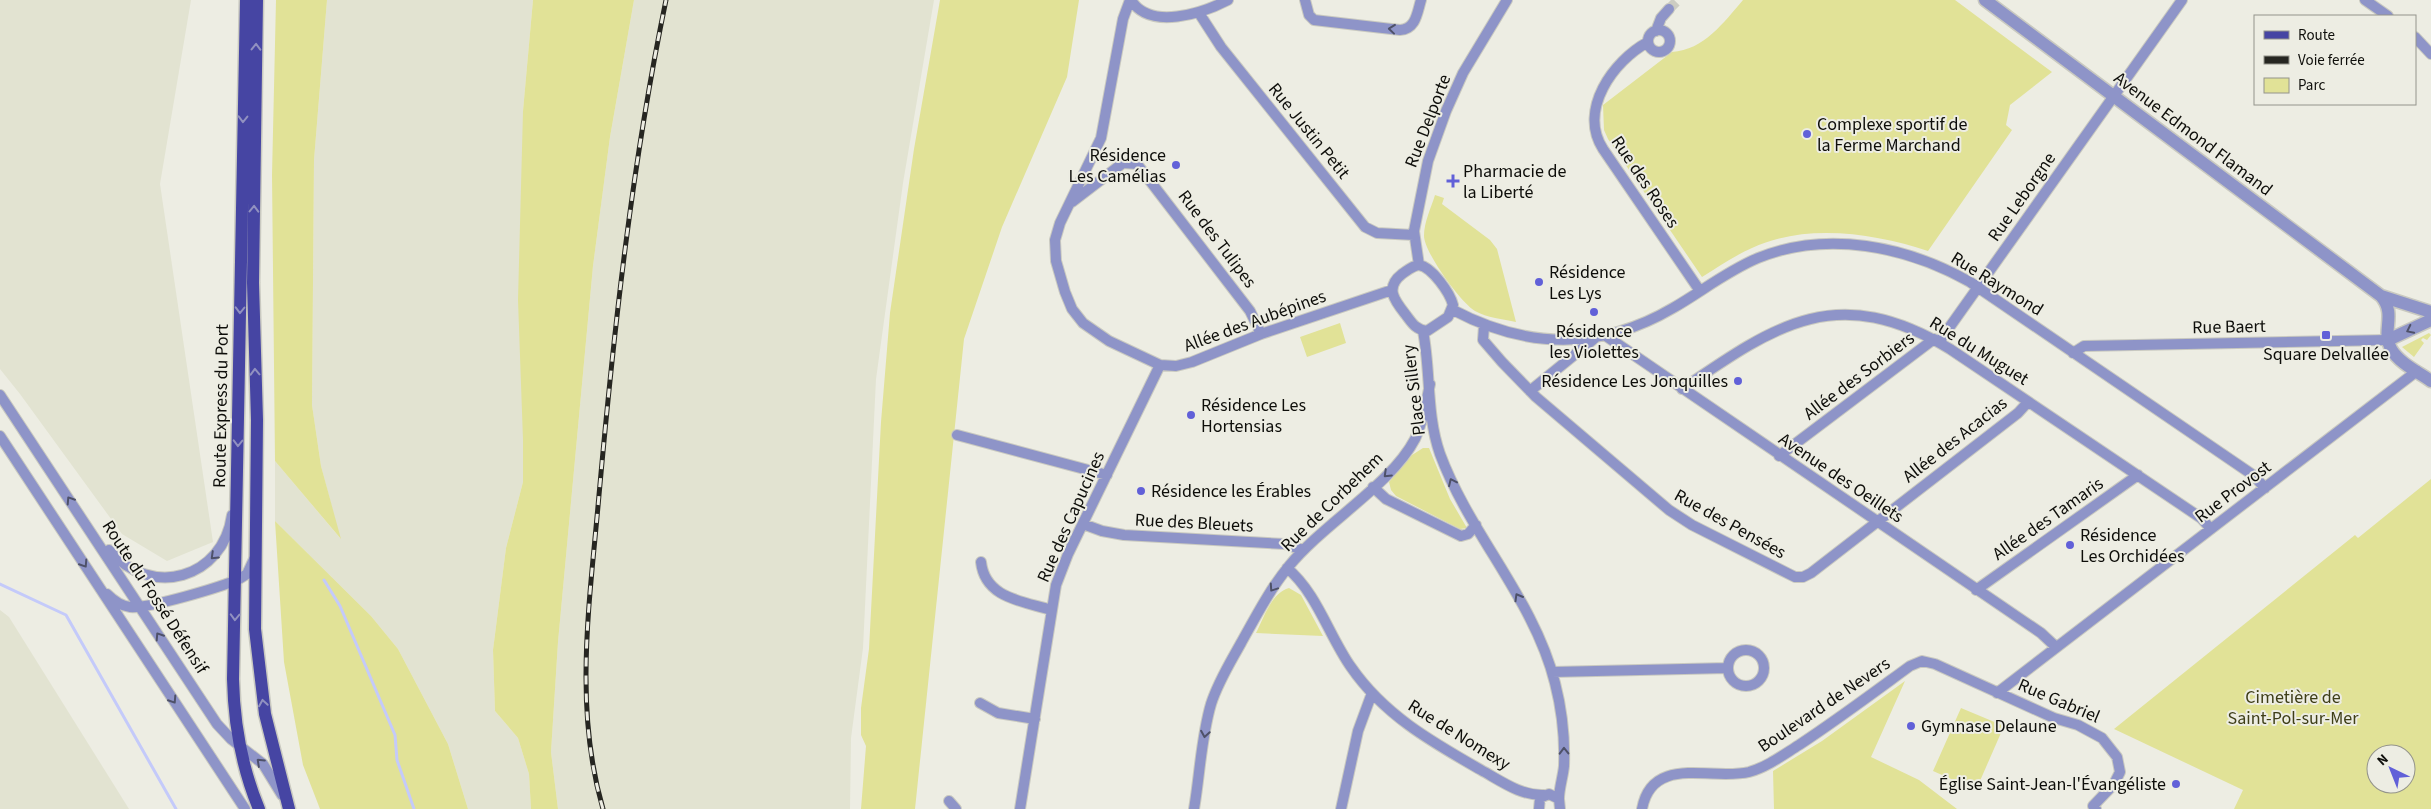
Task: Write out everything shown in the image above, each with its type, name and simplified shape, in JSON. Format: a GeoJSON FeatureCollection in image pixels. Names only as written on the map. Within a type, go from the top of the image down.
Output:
{"type":"FeatureCollection","features":[{"type":"Feature","properties":{"kind":"main road","name":"Route Express du Port"},"geometry":{"type":"LineString","coordinates":[[246,0],[238,465],[234,514],[236,581],[233,679],[240,746],[258,809]]}},
{"type":"Feature","properties":{"kind":"main road","name":"Route Express du Port"},"geometry":{"type":"LineString","coordinates":[[257,0],[253,283],[257,420],[255,629],[260,679],[270,736],[287,806]]}},
{"type":"Feature","properties":{"kind":"street"},"geometry":{"type":"LineString","coordinates":[[1069,204],[1101,138],[1123,19],[1130,0],[1140,10],[1152,15],[1173,16],[1200,13],[1228,0]]}},
{"type":"Feature","properties":{"kind":"street"},"geometry":{"type":"LineString","coordinates":[[1305,0],[1309,15],[1314,20],[1400,30],[1412,25],[1421,0]]}},
{"type":"Feature","properties":{"kind":"street","name":"Rue Delporte"},"geometry":{"type":"LineString","coordinates":[[1419,265],[1414,235],[1422,182],[1446,111],[1473,56],[1507,0]]}},
{"type":"Feature","properties":{"kind":"street","name":"Avenue Edmond Flamand"},"geometry":{"type":"LineString","coordinates":[[1985,0],[2381,296]]}},
{"type":"Feature","properties":{"kind":"street","name":"Rue Leborgne"},"geometry":{"type":"LineString","coordinates":[[1937,340],[1978,287],[2182,0]]}},
{"type":"Feature","properties":{"kind":"street"},"geometry":{"type":"LineString","coordinates":[[2365,0],[2387,15]]}},
{"type":"Feature","properties":{"kind":"street","name":"Rue des Roses"},"geometry":{"type":"LineString","coordinates":[[1669,9],[1661,18],[1656,31],[1650,35],[1648,42],[1636,49],[1603,88],[1596,105],[1596,135],[1603,150],[1700,291]]}},
{"type":"Feature","properties":{"kind":"street","name":"Rue Justin Petit"},"geometry":{"type":"LineString","coordinates":[[1200,13],[1221,47],[1365,227],[1377,233],[1414,235]]}},
{"type":"Feature","properties":{"kind":"street"},"geometry":{"type":"LineString","coordinates":[[1648,42],[1650,47],[1656,51],[1664,50],[1668,46],[1667,34],[1661,30],[1656,31]]}},
{"type":"Feature","properties":{"kind":"street"},"geometry":{"type":"LineString","coordinates":[[2416,38],[2431,54]]}},
{"type":"Feature","properties":{"kind":"street","name":"Rue des Tulipes"},"geometry":{"type":"LineString","coordinates":[[1069,204],[1123,163],[1134,162],[1141,167],[1250,310],[1262,334]]}},
{"type":"Feature","properties":{"kind":"street","name":"Allée des Aubépines"},"geometry":{"type":"LineString","coordinates":[[1069,204],[1056,234],[1055,256],[1063,287],[1079,318],[1092,331],[1109,342],[1160,365],[1176,366],[1192,362],[1262,334],[1392,290]]}},
{"type":"Feature","properties":{"kind":"street","name":"Rue Raymond"},"geometry":{"type":"LineString","coordinates":[[1453,310],[1484,326],[1512,334],[1544,339],[1595,338],[1606,336],[1653,319],[1734,269],[1767,255],[1796,247],[1832,244],[1896,252],[1942,268],[1978,287],[2255,477],[2265,488]]}},
{"type":"Feature","properties":{"kind":"street"},"geometry":{"type":"LineString","coordinates":[[1419,265],[1428,268],[1450,297],[1453,310],[1435,328],[1423,331],[1412,323],[1394,298],[1392,290],[1398,277],[1411,267],[1419,265]]}},
{"type":"Feature","properties":{"kind":"street"},"geometry":{"type":"LineString","coordinates":[[2381,296],[2431,312]]}},
{"type":"Feature","properties":{"kind":"street"},"geometry":{"type":"LineString","coordinates":[[2381,296],[2390,312],[2388,340],[2395,355],[2431,381]]}},
{"type":"Feature","properties":{"kind":"street","name":"Rue du Muguet"},"geometry":{"type":"LineString","coordinates":[[1682,389],[1728,357],[1788,325],[1818,316],[1849,313],[1876,317],[1900,324],[1937,340],[2201,518],[2211,529]]}},
{"type":"Feature","properties":{"kind":"street"},"geometry":{"type":"LineString","coordinates":[[2388,340],[2431,320]]}},
{"type":"Feature","properties":{"kind":"street","name":"Rue des Pensées"},"geometry":{"type":"LineString","coordinates":[[1484,326],[1482,336],[1485,343],[1530,390],[1598,452],[1675,514],[1792,577],[1800,578],[1808,575],[1876,521]]}},
{"type":"Feature","properties":{"kind":"street","name":"Place Sillery"},"geometry":{"type":"LineString","coordinates":[[1423,331],[1430,384],[1431,418],[1440,452],[1455,488],[1526,612],[1552,672],[1560,708],[1564,743],[1564,766],[1559,804]]}},
{"type":"Feature","properties":{"kind":"street","name":"Avenue des Oeillets"},"geometry":{"type":"LineString","coordinates":[[1606,336],[2045,636],[2056,647]]}},
{"type":"Feature","properties":{"kind":"street"},"geometry":{"type":"LineString","coordinates":[[1530,390],[1595,338]]}},
{"type":"Feature","properties":{"kind":"street","name":"Allée des Sorbiers"},"geometry":{"type":"LineString","coordinates":[[1779,456],[1937,340]]}},
{"type":"Feature","properties":{"kind":"street","name":"Rue Baert"},"geometry":{"type":"LineString","coordinates":[[2073,353],[2084,346],[2388,340]]}},
{"type":"Feature","properties":{"kind":"street","name":"Rue des Capucines"},"geometry":{"type":"LineString","coordinates":[[1020,809],[1051,610],[1062,570],[1160,365]]}},
{"type":"Feature","properties":{"kind":"street","name":"Rue Provost"},"geometry":{"type":"LineString","coordinates":[[1997,692],[2417,371]]}},
{"type":"Feature","properties":{"kind":"street","name":"Rue de Corbehem"},"geometry":{"type":"LineString","coordinates":[[1194,809],[1208,718],[1214,696],[1266,599],[1303,550],[1396,465],[1415,439],[1423,417],[1430,384]]}},
{"type":"Feature","properties":{"kind":"street","name":"Route du Fossé Défensif"},"geometry":{"type":"LineString","coordinates":[[0,395],[217,724],[240,746],[263,764],[287,806]]}},
{"type":"Feature","properties":{"kind":"street","name":"Allée des Acacias"},"geometry":{"type":"LineString","coordinates":[[1876,521],[2018,413],[2028,402]]}},
{"type":"Feature","properties":{"kind":"street"},"geometry":{"type":"LineString","coordinates":[[958,434],[1106,476]]}},
{"type":"Feature","properties":{"kind":"street"},"geometry":{"type":"LineString","coordinates":[[0,436],[245,809]]}},
{"type":"Feature","properties":{"kind":"street","name":"Allée des Tamaris"},"geometry":{"type":"LineString","coordinates":[[1976,590],[2138,475]]}},
{"type":"Feature","properties":{"kind":"street"},"geometry":{"type":"LineString","coordinates":[[1373,487],[1390,502],[1458,535],[1466,536],[1476,525]]}},
{"type":"Feature","properties":{"kind":"street"},"geometry":{"type":"LineString","coordinates":[[84,521],[113,556],[127,566],[150,575],[170,577],[198,569],[218,552],[226,538],[234,514]]}},
{"type":"Feature","properties":{"kind":"street","name":"Rue des Bleuets"},"geometry":{"type":"LineString","coordinates":[[1083,524],[1117,535],[1285,544],[1303,550]]}},
{"type":"Feature","properties":{"kind":"street"},"geometry":{"type":"LineString","coordinates":[[95,580],[119,604],[128,607],[140,607],[236,581],[247,574],[256,556]]}},
{"type":"Feature","properties":{"kind":"street"},"geometry":{"type":"LineString","coordinates":[[981,562],[983,575],[995,591],[1051,610]]}},
{"type":"Feature","properties":{"kind":"street","name":"Rue de Nomexy"},"geometry":{"type":"LineString","coordinates":[[1288,568],[1304,584],[1347,661],[1372,693],[1420,735],[1508,785],[1529,794],[1552,794],[1559,804]]}},
{"type":"Feature","properties":{"kind":"street","name":"Rue Gabriel"},"geometry":{"type":"LineString","coordinates":[[1922,661],[1935,664],[2060,721],[2078,725],[2099,736],[2108,744],[2118,760],[2120,772],[2114,784],[2093,806],[2096,809]]}},
{"type":"Feature","properties":{"kind":"street","name":"Boulevard de Nevers"},"geometry":{"type":"LineString","coordinates":[[1642,809],[1649,790],[1666,777],[1682,773],[1743,773],[1770,763],[1839,719],[1910,666],[1922,661]]}},
{"type":"Feature","properties":{"kind":"street"},"geometry":{"type":"LineString","coordinates":[[1552,672],[1728,668]]}},
{"type":"Feature","properties":{"kind":"street"},"geometry":{"type":"LineString","coordinates":[[1341,809],[1358,731],[1372,693]]}},
{"type":"Feature","properties":{"kind":"street"},"geometry":{"type":"LineString","coordinates":[[980,703],[998,713],[1035,719]]}},
{"type":"Feature","properties":{"kind":"street","name":"Rue de Nomexy"},"geometry":{"type":"LineString","coordinates":[[1508,785],[1538,809]]}},
{"type":"Feature","properties":{"kind":"street"},"geometry":{"type":"LineString","coordinates":[[1538,809],[1539,802],[1544,795]]}},
{"type":"Feature","properties":{"kind":"street"},"geometry":{"type":"LineString","coordinates":[[949,801],[956,809]]}},
{"type":"Feature","properties":{"kind":"shaded area"},"geometry":{"type":"Polygon","coordinates":[[[0,0],[191,0],[160,184],[213,542],[167,561],[122,534],[0,369],[0,0]]]}},
{"type":"Feature","properties":{"kind":"shaded area"},"geometry":{"type":"Polygon","coordinates":[[[327,0],[533,0],[523,111],[523,482],[506,548],[493,650],[495,711],[518,738],[529,774],[531,809],[468,809],[448,744],[398,649],[371,616],[275,521],[275,461],[340,538],[321,466],[312,405],[314,160],[327,0]]]}},
{"type":"Feature","properties":{"kind":"shaded area"},"geometry":{"type":"Polygon","coordinates":[[[634,0],[934,0],[903,183],[876,379],[863,648],[851,738],[850,809],[558,809],[551,752],[558,642],[593,266],[610,137],[634,0]]]}},
{"type":"Feature","properties":{"kind":"shaded area"},"geometry":{"type":"Polygon","coordinates":[[[0,610],[9,617],[129,809],[0,809],[0,610]]]}},
{"type":"Feature","properties":{"kind":"green space"},"geometry":{"type":"Polygon","coordinates":[[[276,0],[327,0],[314,160],[312,405],[321,466],[341,539],[275,461],[272,175],[276,0]]]}},
{"type":"Feature","properties":{"kind":"green space"},"geometry":{"type":"Polygon","coordinates":[[[533,0],[634,0],[610,137],[593,266],[558,642],[551,752],[558,809],[531,809],[529,774],[518,738],[495,711],[493,650],[506,548],[523,482],[518,300],[523,111],[533,0]]]}},
{"type":"Feature","properties":{"kind":"green space"},"geometry":{"type":"Polygon","coordinates":[[[940,0],[1079,0],[1067,77],[1002,227],[964,339],[915,809],[861,809],[866,746],[861,735],[861,708],[869,649],[881,422],[890,313],[914,149],[940,0]]]}},
{"type":"Feature","properties":{"kind":"green space","name":"Complexe sportif de la Ferme Marchand"},"geometry":{"type":"Polygon","coordinates":[[[1743,0],[1955,0],[2052,72],[2010,105],[2006,125],[2012,130],[1928,251],[1885,239],[1840,233],[1794,235],[1752,248],[1702,277],[1608,139],[1604,130],[1603,105],[1672,52],[1694,46],[1712,34],[1743,0]]]}},
{"type":"Feature","properties":{"kind":"green space"},"geometry":{"type":"Polygon","coordinates":[[[1435,195],[1444,198],[1442,204],[1490,240],[1497,249],[1516,322],[1490,317],[1475,311],[1461,298],[1436,265],[1424,236],[1426,220],[1435,195]]]}},
{"type":"Feature","properties":{"kind":"green space"},"geometry":{"type":"Polygon","coordinates":[[[1340,323],[1346,343],[1307,357],[1300,337],[1340,323]]]}},
{"type":"Feature","properties":{"kind":"green space"},"geometry":{"type":"Polygon","coordinates":[[[2429,333],[2431,335],[2427,340],[2423,338],[2421,340],[2424,343],[2414,357],[2402,347],[2429,333]]]}},
{"type":"Feature","properties":{"kind":"green space"},"geometry":{"type":"Polygon","coordinates":[[[1423,448],[1429,448],[1450,499],[1467,528],[1460,529],[1396,496],[1391,490],[1389,482],[1412,455],[1423,448]]]}},
{"type":"Feature","properties":{"kind":"green space","name":"Cimetière de Saint-Pol-sur-Mer"},"geometry":{"type":"Polygon","coordinates":[[[2431,479],[2431,809],[2234,809],[2243,790],[2114,729],[2355,535],[2358,538],[2431,479]]]}},
{"type":"Feature","properties":{"kind":"green space"},"geometry":{"type":"Polygon","coordinates":[[[275,521],[371,616],[398,649],[448,744],[468,809],[320,809],[303,765],[284,662],[275,521]]]}},
{"type":"Feature","properties":{"kind":"green space"},"geometry":{"type":"Polygon","coordinates":[[[1289,588],[1301,595],[1323,636],[1256,633],[1273,600],[1277,595],[1289,588]]]}},
{"type":"Feature","properties":{"kind":"green space"},"geometry":{"type":"Polygon","coordinates":[[[1905,681],[1871,757],[1919,780],[1957,809],[1774,809],[1773,771],[1822,741],[1905,681]]]}},
{"type":"Feature","properties":{"kind":"green space"},"geometry":{"type":"Polygon","coordinates":[[[1961,708],[2004,726],[1976,790],[1933,771],[1961,708]]]}},
{"type":"Feature","properties":{"kind":"waterway"},"geometry":{"type":"LineString","coordinates":[[324,580],[340,606],[395,735],[397,760],[414,809]]}},
{"type":"Feature","properties":{"kind":"waterway"},"geometry":{"type":"LineString","coordinates":[[0,584],[66,615],[176,809]]}},
{"type":"Feature","properties":{"kind":"tunnel"},"geometry":{"type":"LineString","coordinates":[[1669,9],[1678,0]]}},
{"type":"Feature","properties":{"kind":"railway"},"geometry":{"type":"LineString","coordinates":[[603,809],[588,731],[586,692],[588,613],[625,247],[643,123],[666,0]]}},
{"type":"Feature","properties":{"kind":"place","name":"Complexe sportif de la Ferme Marchand"},"geometry":{"type":"Point","coordinates":[1807,134]}},
{"type":"Feature","properties":{"kind":"place","name":"Résidence Les Camélias"},"geometry":{"type":"Point","coordinates":[1176,165]}},
{"type":"Feature","properties":{"kind":"place","name":"Pharmacie de la Liberté"},"geometry":{"type":"Point","coordinates":[1453,181]}},
{"type":"Feature","properties":{"kind":"place","name":"Résidence Les Lys"},"geometry":{"type":"Point","coordinates":[1539,282]}},
{"type":"Feature","properties":{"kind":"place","name":"Résidence les Violettes"},"geometry":{"type":"Point","coordinates":[1594,312]}},
{"type":"Feature","properties":{"kind":"place","name":"Square Delvallée"},"geometry":{"type":"Point","coordinates":[2326,335]}},
{"type":"Feature","properties":{"kind":"place","name":"Résidence Les Jonquilles"},"geometry":{"type":"Point","coordinates":[1738,381]}},
{"type":"Feature","properties":{"kind":"place","name":"Résidence Les Hortensias"},"geometry":{"type":"Point","coordinates":[1191,415]}},
{"type":"Feature","properties":{"kind":"place","name":"Résidence les Érables"},"geometry":{"type":"Point","coordinates":[1141,491]}},
{"type":"Feature","properties":{"kind":"place","name":"Résidence Les Orchidées"},"geometry":{"type":"Point","coordinates":[2070,545]}},
{"type":"Feature","properties":{"kind":"place","name":"Gymnase Delaune"},"geometry":{"type":"Point","coordinates":[1911,726]}},
{"type":"Feature","properties":{"kind":"place","name":"Église Saint-Jean-l'Évangéliste"},"geometry":{"type":"Point","coordinates":[2176,784]}}]}
